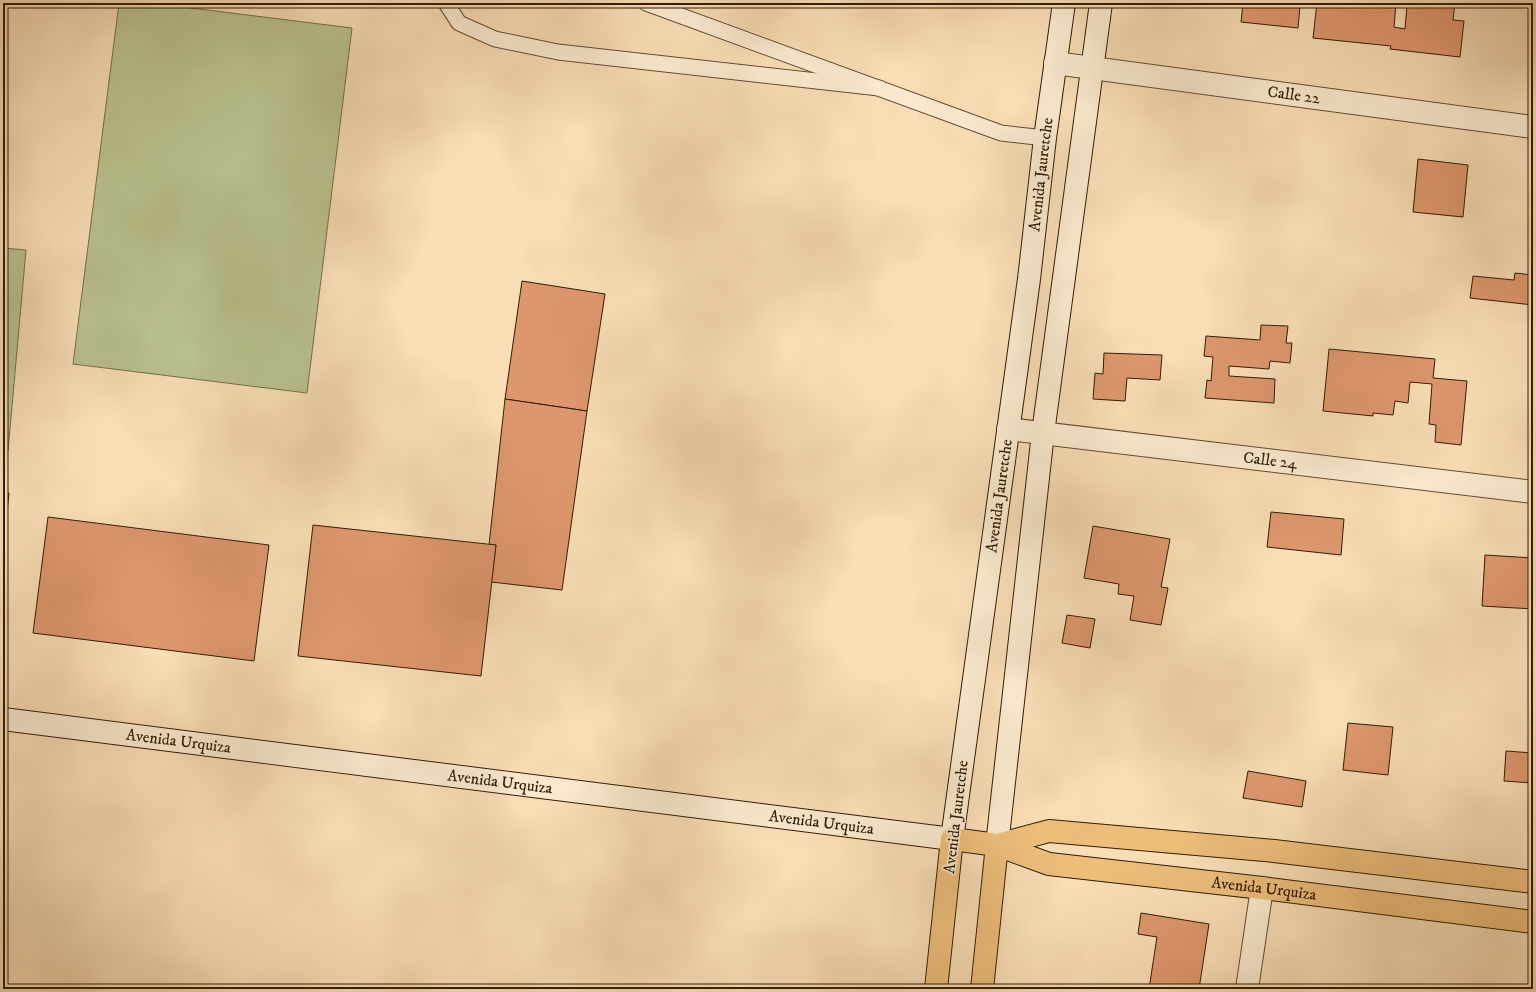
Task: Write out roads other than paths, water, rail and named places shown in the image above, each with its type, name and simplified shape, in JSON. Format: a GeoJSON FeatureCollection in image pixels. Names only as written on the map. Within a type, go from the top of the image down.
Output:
{"type":"FeatureCollection","features":[{"type":"Feature","properties":{"kind":"main road","name":"Avenida Jauretche"},"geometry":{"type":"LineString","coordinates":[[936,989],[952,839],[1029,279],[1045,138],[1064,3]]}},
{"type":"Feature","properties":{"kind":"main road"},"geometry":{"type":"LineString","coordinates":[[982,989],[1043,433],[1101,3]]}},
{"type":"Feature","properties":{"kind":"main road","name":"Calle 22"},"geometry":{"type":"LineString","coordinates":[[1055,63],[1533,128]]}},
{"type":"Feature","properties":{"kind":"main road","name":"Calle 24"},"geometry":{"type":"LineString","coordinates":[[1008,429],[1533,492]]}},
{"type":"Feature","properties":{"kind":"main road","name":"Avenida Urquiza"},"geometry":{"type":"LineString","coordinates":[[3,719],[997,845],[1049,864],[1262,888],[1533,922]]}},
{"type":"Feature","properties":{"kind":"main road","name":"Avenida Urquiza"},"geometry":{"type":"LineString","coordinates":[[997,845],[1049,830],[1274,851],[1533,882]]}},
{"type":"Feature","properties":{"kind":"main road"},"geometry":{"type":"LineString","coordinates":[[1247,989],[1262,888]]}},
{"type":"Feature","properties":{"kind":"lane"},"geometry":{"type":"LineString","coordinates":[[446,3],[459,23],[495,39],[558,52],[878,88]]}},
{"type":"Feature","properties":{"kind":"lane"},"geometry":{"type":"LineString","coordinates":[[646,3],[1001,133],[1045,138]]}}]}
